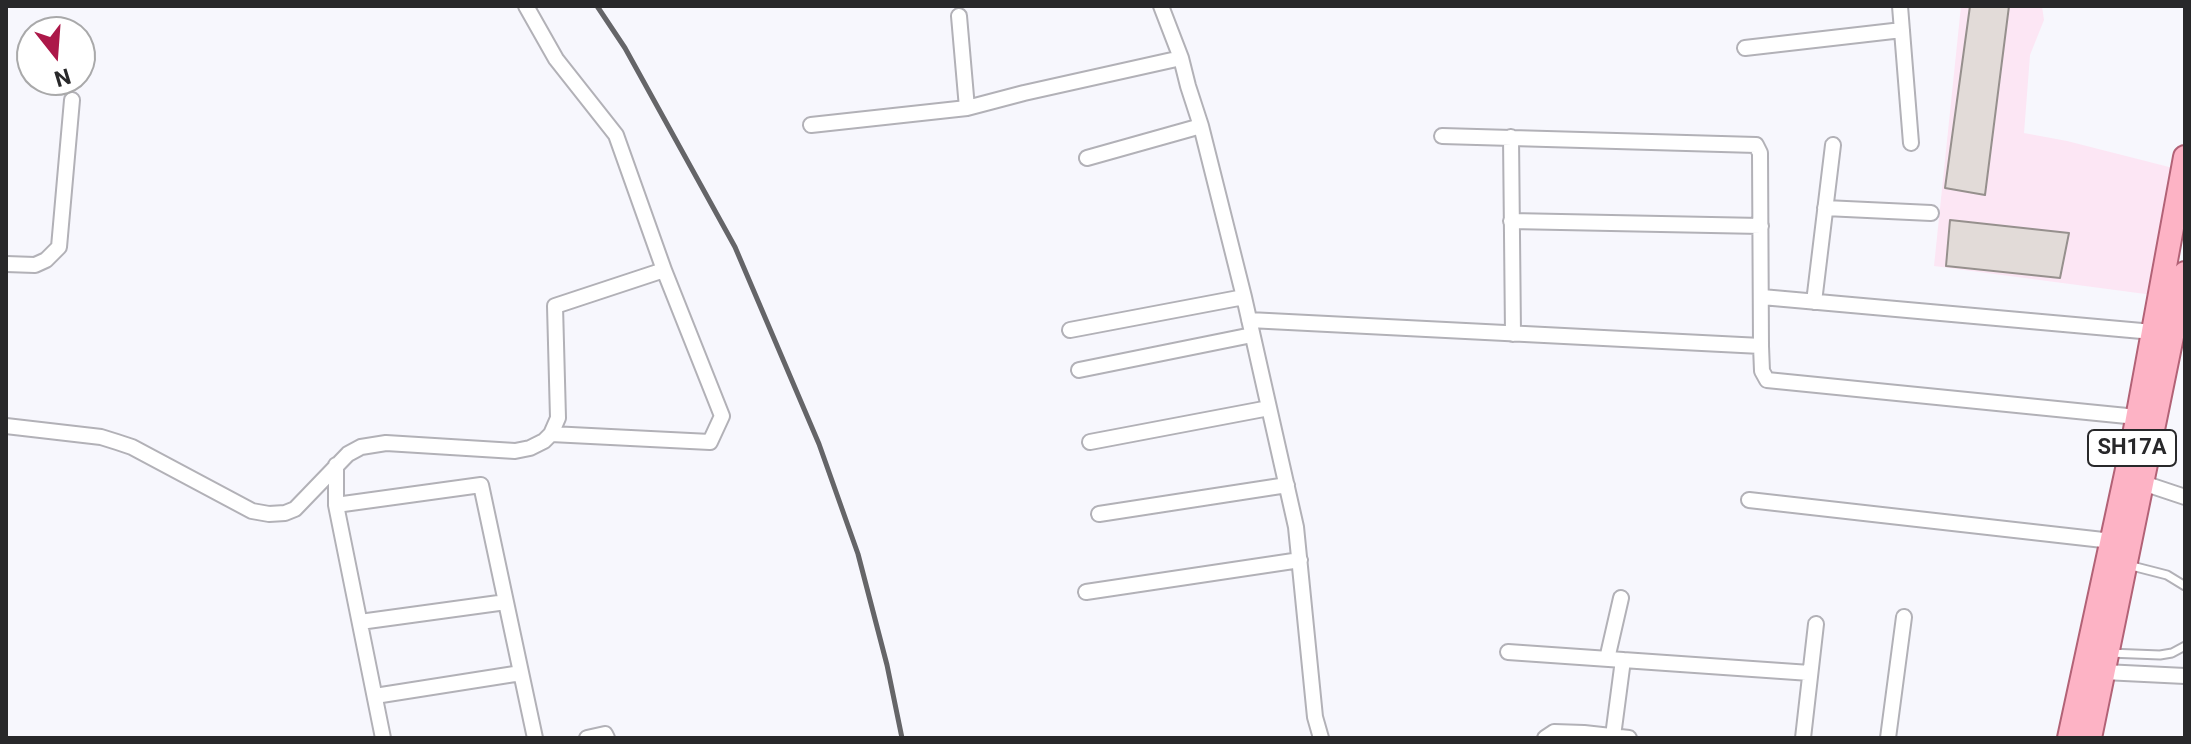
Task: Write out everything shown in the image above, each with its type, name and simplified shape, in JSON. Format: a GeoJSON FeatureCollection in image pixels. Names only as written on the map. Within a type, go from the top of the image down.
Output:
{"type":"FeatureCollection","features":[{"type":"Feature","properties":{"kind":"main road","name":"SH17A"},"geometry":{"type":"LineString","coordinates":[[2069,738],[2100,658],[2126,565],[2143,483],[2178,283],[2185,157]]}},
{"type":"Feature","properties":{"kind":"main road","name":"SH17A"},"geometry":{"type":"LineString","coordinates":[[2090,738],[2112,541],[2153,332],[2178,283]]}},
{"type":"Feature","properties":{"kind":"street"},"geometry":{"type":"LineString","coordinates":[[526,6],[556,59],[616,135],[664,270],[722,416],[710,442],[551,434]]}},
{"type":"Feature","properties":{"kind":"street"},"geometry":{"type":"LineString","coordinates":[[1161,6],[1181,58],[1201,126],[1287,485],[1296,527],[1315,717],[1321,738]]}},
{"type":"Feature","properties":{"kind":"street"},"geometry":{"type":"LineString","coordinates":[[1900,6],[1911,143]]}},
{"type":"Feature","properties":{"kind":"street"},"geometry":{"type":"LineString","coordinates":[[959,16],[967,108]]}},
{"type":"Feature","properties":{"kind":"street"},"geometry":{"type":"LineString","coordinates":[[1745,48],[1902,30]]}},
{"type":"Feature","properties":{"kind":"street"},"geometry":{"type":"LineString","coordinates":[[811,125],[967,108],[1181,58]]}},
{"type":"Feature","properties":{"kind":"street"},"geometry":{"type":"LineString","coordinates":[[6,264],[35,265],[46,260],[59,247],[72,100]]}},
{"type":"Feature","properties":{"kind":"street"},"geometry":{"type":"LineString","coordinates":[[1087,158],[1201,126]]}},
{"type":"Feature","properties":{"kind":"street"},"geometry":{"type":"LineString","coordinates":[[1442,136],[1753,144],[1760,153],[1761,346],[1764,376],[1773,382],[2137,417]]}},
{"type":"Feature","properties":{"kind":"street"},"geometry":{"type":"LineString","coordinates":[[1511,137],[1513,334]]}},
{"type":"Feature","properties":{"kind":"street"},"geometry":{"type":"LineString","coordinates":[[1814,302],[1833,145]]}},
{"type":"Feature","properties":{"kind":"street"},"geometry":{"type":"LineString","coordinates":[[1825,208],[1931,213]]}},
{"type":"Feature","properties":{"kind":"street"},"geometry":{"type":"LineString","coordinates":[[1511,221],[1761,226]]}},
{"type":"Feature","properties":{"kind":"street"},"geometry":{"type":"LineString","coordinates":[[6,426],[101,437],[132,447],[252,511],[285,513],[306,500],[348,454],[372,444],[515,451],[530,448],[551,434],[558,418],[555,306],[664,270]]}},
{"type":"Feature","properties":{"kind":"street"},"geometry":{"type":"LineString","coordinates":[[1070,330],[1244,297]]}},
{"type":"Feature","properties":{"kind":"street"},"geometry":{"type":"LineString","coordinates":[[1762,297],[2153,332]]}},
{"type":"Feature","properties":{"kind":"street"},"geometry":{"type":"LineString","coordinates":[[1079,370],[1251,328],[1513,334],[1761,346]]}},
{"type":"Feature","properties":{"kind":"street"},"geometry":{"type":"LineString","coordinates":[[1090,442],[1269,408]]}},
{"type":"Feature","properties":{"kind":"street"},"geometry":{"type":"LineString","coordinates":[[336,465],[336,505],[383,738]]}},
{"type":"Feature","properties":{"kind":"street"},"geometry":{"type":"LineString","coordinates":[[2143,483],[2185,497]]}},
{"type":"Feature","properties":{"kind":"street"},"geometry":{"type":"LineString","coordinates":[[336,505],[481,485],[535,738]]}},
{"type":"Feature","properties":{"kind":"street"},"geometry":{"type":"LineString","coordinates":[[1099,514],[1287,485]]}},
{"type":"Feature","properties":{"kind":"street"},"geometry":{"type":"LineString","coordinates":[[1749,500],[2112,541]]}},
{"type":"Feature","properties":{"kind":"street"},"geometry":{"type":"LineString","coordinates":[[1086,592],[1300,560]]}},
{"type":"Feature","properties":{"kind":"street"},"geometry":{"type":"LineString","coordinates":[[1607,659],[1621,598]]}},
{"type":"Feature","properties":{"kind":"street"},"geometry":{"type":"LineString","coordinates":[[360,622],[506,602]]}},
{"type":"Feature","properties":{"kind":"street"},"geometry":{"type":"LineString","coordinates":[[1888,738],[1904,617]]}},
{"type":"Feature","properties":{"kind":"street"},"geometry":{"type":"LineString","coordinates":[[1803,738],[1816,624]]}},
{"type":"Feature","properties":{"kind":"street"},"geometry":{"type":"LineString","coordinates":[[1508,652],[1810,673]]}},
{"type":"Feature","properties":{"kind":"street"},"geometry":{"type":"LineString","coordinates":[[2100,658],[2185,676]]}},
{"type":"Feature","properties":{"kind":"street"},"geometry":{"type":"LineString","coordinates":[[1613,736],[1623,660]]}},
{"type":"Feature","properties":{"kind":"street"},"geometry":{"type":"LineString","coordinates":[[375,696],[521,673]]}},
{"type":"Feature","properties":{"kind":"street"},"geometry":{"type":"LineString","coordinates":[[1545,738],[1554,732],[1629,738]]}},
{"type":"Feature","properties":{"kind":"street"},"geometry":{"type":"LineString","coordinates":[[587,738],[605,734],[607,738]]}},
{"type":"Feature","properties":{"kind":"lane"},"geometry":{"type":"LineString","coordinates":[[2126,565],[2167,575],[2185,586]]}},
{"type":"Feature","properties":{"kind":"lane"},"geometry":{"type":"LineString","coordinates":[[2100,658],[2160,655],[2185,646]]}},
{"type":"Feature","properties":{"kind":"shaded area"},"geometry":{"type":"Polygon","coordinates":[[[1961,6],[2042,6],[2044,20],[2030,55],[2024,133],[2177,169],[2153,295],[1934,266],[1961,6]]]}},
{"type":"Feature","properties":{"kind":"building"},"geometry":{"type":"Polygon","coordinates":[[[1970,6],[2009,6],[1985,195],[1945,188],[1970,6]]]}},
{"type":"Feature","properties":{"kind":"building"},"geometry":{"type":"Polygon","coordinates":[[[1950,220],[2069,233],[2060,278],[1946,266],[1950,220]]]}},
{"type":"Feature","properties":{"kind":"railway"},"geometry":{"type":"LineString","coordinates":[[597,6],[625,48],[735,247],[819,444],[858,554],[902,738]]}}]}
